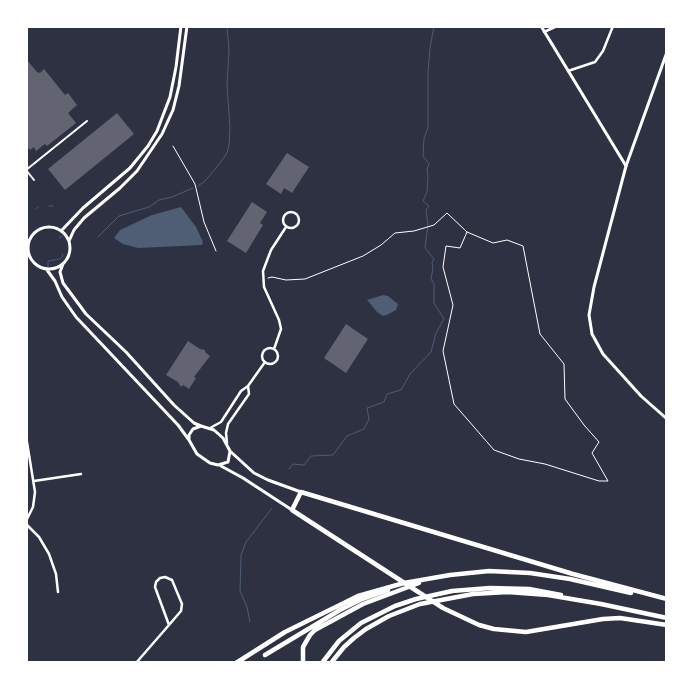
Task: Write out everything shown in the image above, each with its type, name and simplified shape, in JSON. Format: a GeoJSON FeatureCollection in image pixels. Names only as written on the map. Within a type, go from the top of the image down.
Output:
{"type":"FeatureCollection","features":[{"type":"Feature","properties":{"kind":"highway"},"geometry":{"type":"LineString","coordinates":[[667,600],[573,574],[301,492],[292,510],[442,608],[479,626],[526,632],[612,619],[629,619],[667,625]]}},
{"type":"Feature","properties":{"kind":"highway"},"geometry":{"type":"LineString","coordinates":[[265,655],[340,610],[404,583],[450,575],[489,571],[530,573],[570,579],[667,600]]}},
{"type":"Feature","properties":{"kind":"highway"},"geometry":{"type":"LineString","coordinates":[[236,663],[285,632],[358,596],[378,594],[432,578]]}},
{"type":"Feature","properties":{"kind":"highway"},"geometry":{"type":"LineString","coordinates":[[322,663],[339,641],[360,623],[395,606],[452,592],[490,588],[529,590],[568,596],[667,618]]}},
{"type":"Feature","properties":{"kind":"highway"},"geometry":{"type":"LineString","coordinates":[[331,663],[344,647],[366,629],[388,616],[420,604],[490,592],[529,593],[601,604]]}},
{"type":"Feature","properties":{"kind":"highway"},"geometry":{"type":"LineString","coordinates":[[303,663],[303,648],[315,630],[378,594]]}},
{"type":"Feature","properties":{"kind":"street"},"geometry":{"type":"LineString","coordinates":[[61,230],[83,208],[130,168],[148,146],[157,131],[172,91],[181,26]]}},
{"type":"Feature","properties":{"kind":"street"},"geometry":{"type":"LineString","coordinates":[[188,26],[179,86],[162,134],[137,171],[84,218],[74,230],[69,241],[69,254],[60,272],[63,283],[81,308],[126,352],[174,405],[194,423],[210,428],[220,434],[227,443]]}},
{"type":"Feature","properties":{"kind":"street"},"geometry":{"type":"LineString","coordinates":[[541,26],[626,166]]}},
{"type":"Feature","properties":{"kind":"street"},"geometry":{"type":"LineString","coordinates":[[544,32],[557,26]]}},
{"type":"Feature","properties":{"kind":"street"},"geometry":{"type":"LineString","coordinates":[[568,71],[595,62],[603,51],[613,26]]}},
{"type":"Feature","properties":{"kind":"street"},"geometry":{"type":"LineString","coordinates":[[667,52],[626,166],[590,304],[592,334],[603,354],[641,396],[667,419]]}},
{"type":"Feature","properties":{"kind":"street"},"geometry":{"type":"LineString","coordinates":[[34,180],[26,170],[87,121]]}},
{"type":"Feature","properties":{"kind":"street"},"geometry":{"type":"LineString","coordinates":[[289,212],[296,213],[299,219],[297,226],[286,227],[283,223],[284,216],[289,212]]}},
{"type":"Feature","properties":{"kind":"street"},"geometry":{"type":"LineString","coordinates":[[26,234],[33,234],[45,227],[54,227],[61,230],[69,241]]}},
{"type":"Feature","properties":{"kind":"street"},"geometry":{"type":"LineString","coordinates":[[274,349],[281,329],[279,320],[264,287],[263,270],[271,250],[286,227]]}},
{"type":"Feature","properties":{"kind":"street"},"geometry":{"type":"LineString","coordinates":[[33,234],[27,246],[32,262],[47,270],[56,281],[62,297],[76,317],[178,425],[202,459],[243,478],[292,510]]}},
{"type":"Feature","properties":{"kind":"street"},"geometry":{"type":"LineString","coordinates":[[47,270],[57,268],[63,264]]}},
{"type":"Feature","properties":{"kind":"street"},"geometry":{"type":"LineString","coordinates":[[266,348],[274,349],[278,353],[276,361],[272,364],[264,362],[262,352],[266,348]]}},
{"type":"Feature","properties":{"kind":"street"},"geometry":{"type":"LineString","coordinates":[[210,428],[221,422],[241,391],[248,386],[264,362]]}},
{"type":"Feature","properties":{"kind":"street"},"geometry":{"type":"LineString","coordinates":[[248,386],[249,394],[228,424],[226,433],[230,451],[232,455],[254,473],[301,492]]}},
{"type":"Feature","properties":{"kind":"street"},"geometry":{"type":"LineString","coordinates":[[189,440],[190,432],[201,426]]}},
{"type":"Feature","properties":{"kind":"street"},"geometry":{"type":"LineString","coordinates":[[26,436],[34,481],[35,499],[26,522],[39,537],[49,554],[56,574],[58,592]]}},
{"type":"Feature","properties":{"kind":"street"},"geometry":{"type":"LineString","coordinates":[[218,465],[228,462],[230,451]]}},
{"type":"Feature","properties":{"kind":"street"},"geometry":{"type":"LineString","coordinates":[[34,481],[81,474]]}},
{"type":"Feature","properties":{"kind":"street"},"geometry":{"type":"LineString","coordinates":[[136,663],[169,625],[181,611],[182,604],[172,580],[165,577],[160,578],[156,582],[155,587],[169,625]]}},
{"type":"Feature","properties":{"kind":"path"},"geometry":{"type":"LineString","coordinates":[[173,146],[195,184],[200,210],[216,251]]}},
{"type":"Feature","properties":{"kind":"path"},"geometry":{"type":"LineString","coordinates":[[268,278],[286,280],[305,279],[363,256],[395,234],[434,225],[447,213],[467,232],[493,242],[507,240],[523,246],[540,334],[564,364],[565,399],[599,442],[592,453],[608,481],[599,481],[545,464],[519,459],[494,450],[454,404],[443,351],[453,305],[443,267],[446,246],[460,248],[467,232]]}},
{"type":"Feature","properties":{"kind":"water"},"geometry":{"type":"Polygon","coordinates":[[[181,207],[196,227],[203,242],[202,245],[138,248],[123,244],[114,238],[120,230],[152,215],[181,207]]]}},
{"type":"Feature","properties":{"kind":"water"},"geometry":{"type":"Polygon","coordinates":[[[383,295],[388,296],[398,304],[396,310],[383,316],[367,300],[383,295]]]}},
{"type":"Feature","properties":{"kind":"building"},"geometry":{"type":"Polygon","coordinates":[[[26,59],[37,72],[40,73],[44,69],[65,95],[68,93],[77,105],[68,113],[76,123],[47,146],[45,144],[36,151],[34,147],[30,150],[26,145],[26,59]]]}},
{"type":"Feature","properties":{"kind":"building"},"geometry":{"type":"Polygon","coordinates":[[[117,113],[134,134],[65,190],[48,169],[117,113]]]}},
{"type":"Feature","properties":{"kind":"building"},"geometry":{"type":"Polygon","coordinates":[[[287,153],[309,167],[292,193],[284,188],[281,194],[266,184],[287,153]]]}},
{"type":"Feature","properties":{"kind":"building"},"geometry":{"type":"Polygon","coordinates":[[[252,202],[267,212],[260,223],[263,225],[246,253],[227,241],[252,202]]]}},
{"type":"Feature","properties":{"kind":"building"},"geometry":{"type":"Polygon","coordinates":[[[346,324],[368,339],[346,373],[324,358],[346,324]]]}},
{"type":"Feature","properties":{"kind":"building"},"geometry":{"type":"Polygon","coordinates":[[[188,341],[205,350],[210,356],[194,377],[196,378],[189,389],[183,385],[181,387],[178,382],[166,375],[188,341]]]}},
{"type":"Feature","properties":{"kind":"waterway"},"geometry":{"type":"LineString","coordinates":[[198,186],[205,181],[220,163],[227,153],[229,145],[230,128],[227,85],[229,50],[227,26]]}},
{"type":"Feature","properties":{"kind":"waterway"},"geometry":{"type":"LineString","coordinates":[[289,469],[293,464],[304,465],[311,456],[333,455],[347,436],[364,429],[369,419],[367,408],[384,402],[387,394],[401,390],[410,374],[431,352],[436,333],[444,319],[434,303],[434,284],[431,279],[432,262],[434,259],[425,248],[428,225],[426,210],[429,206],[423,201],[427,192],[427,170],[429,164],[423,156],[424,138],[428,128],[428,71],[434,26]]}},
{"type":"Feature","properties":{"kind":"waterway"},"geometry":{"type":"LineString","coordinates":[[98,237],[119,216],[149,207],[159,200],[193,188]]}},
{"type":"Feature","properties":{"kind":"waterway"},"geometry":{"type":"LineString","coordinates":[[48,267],[48,261],[60,259],[63,256],[62,254]]}},
{"type":"Feature","properties":{"kind":"waterway"},"geometry":{"type":"LineString","coordinates":[[250,622],[247,607],[240,591],[241,555],[246,542],[272,508]]}}]}
